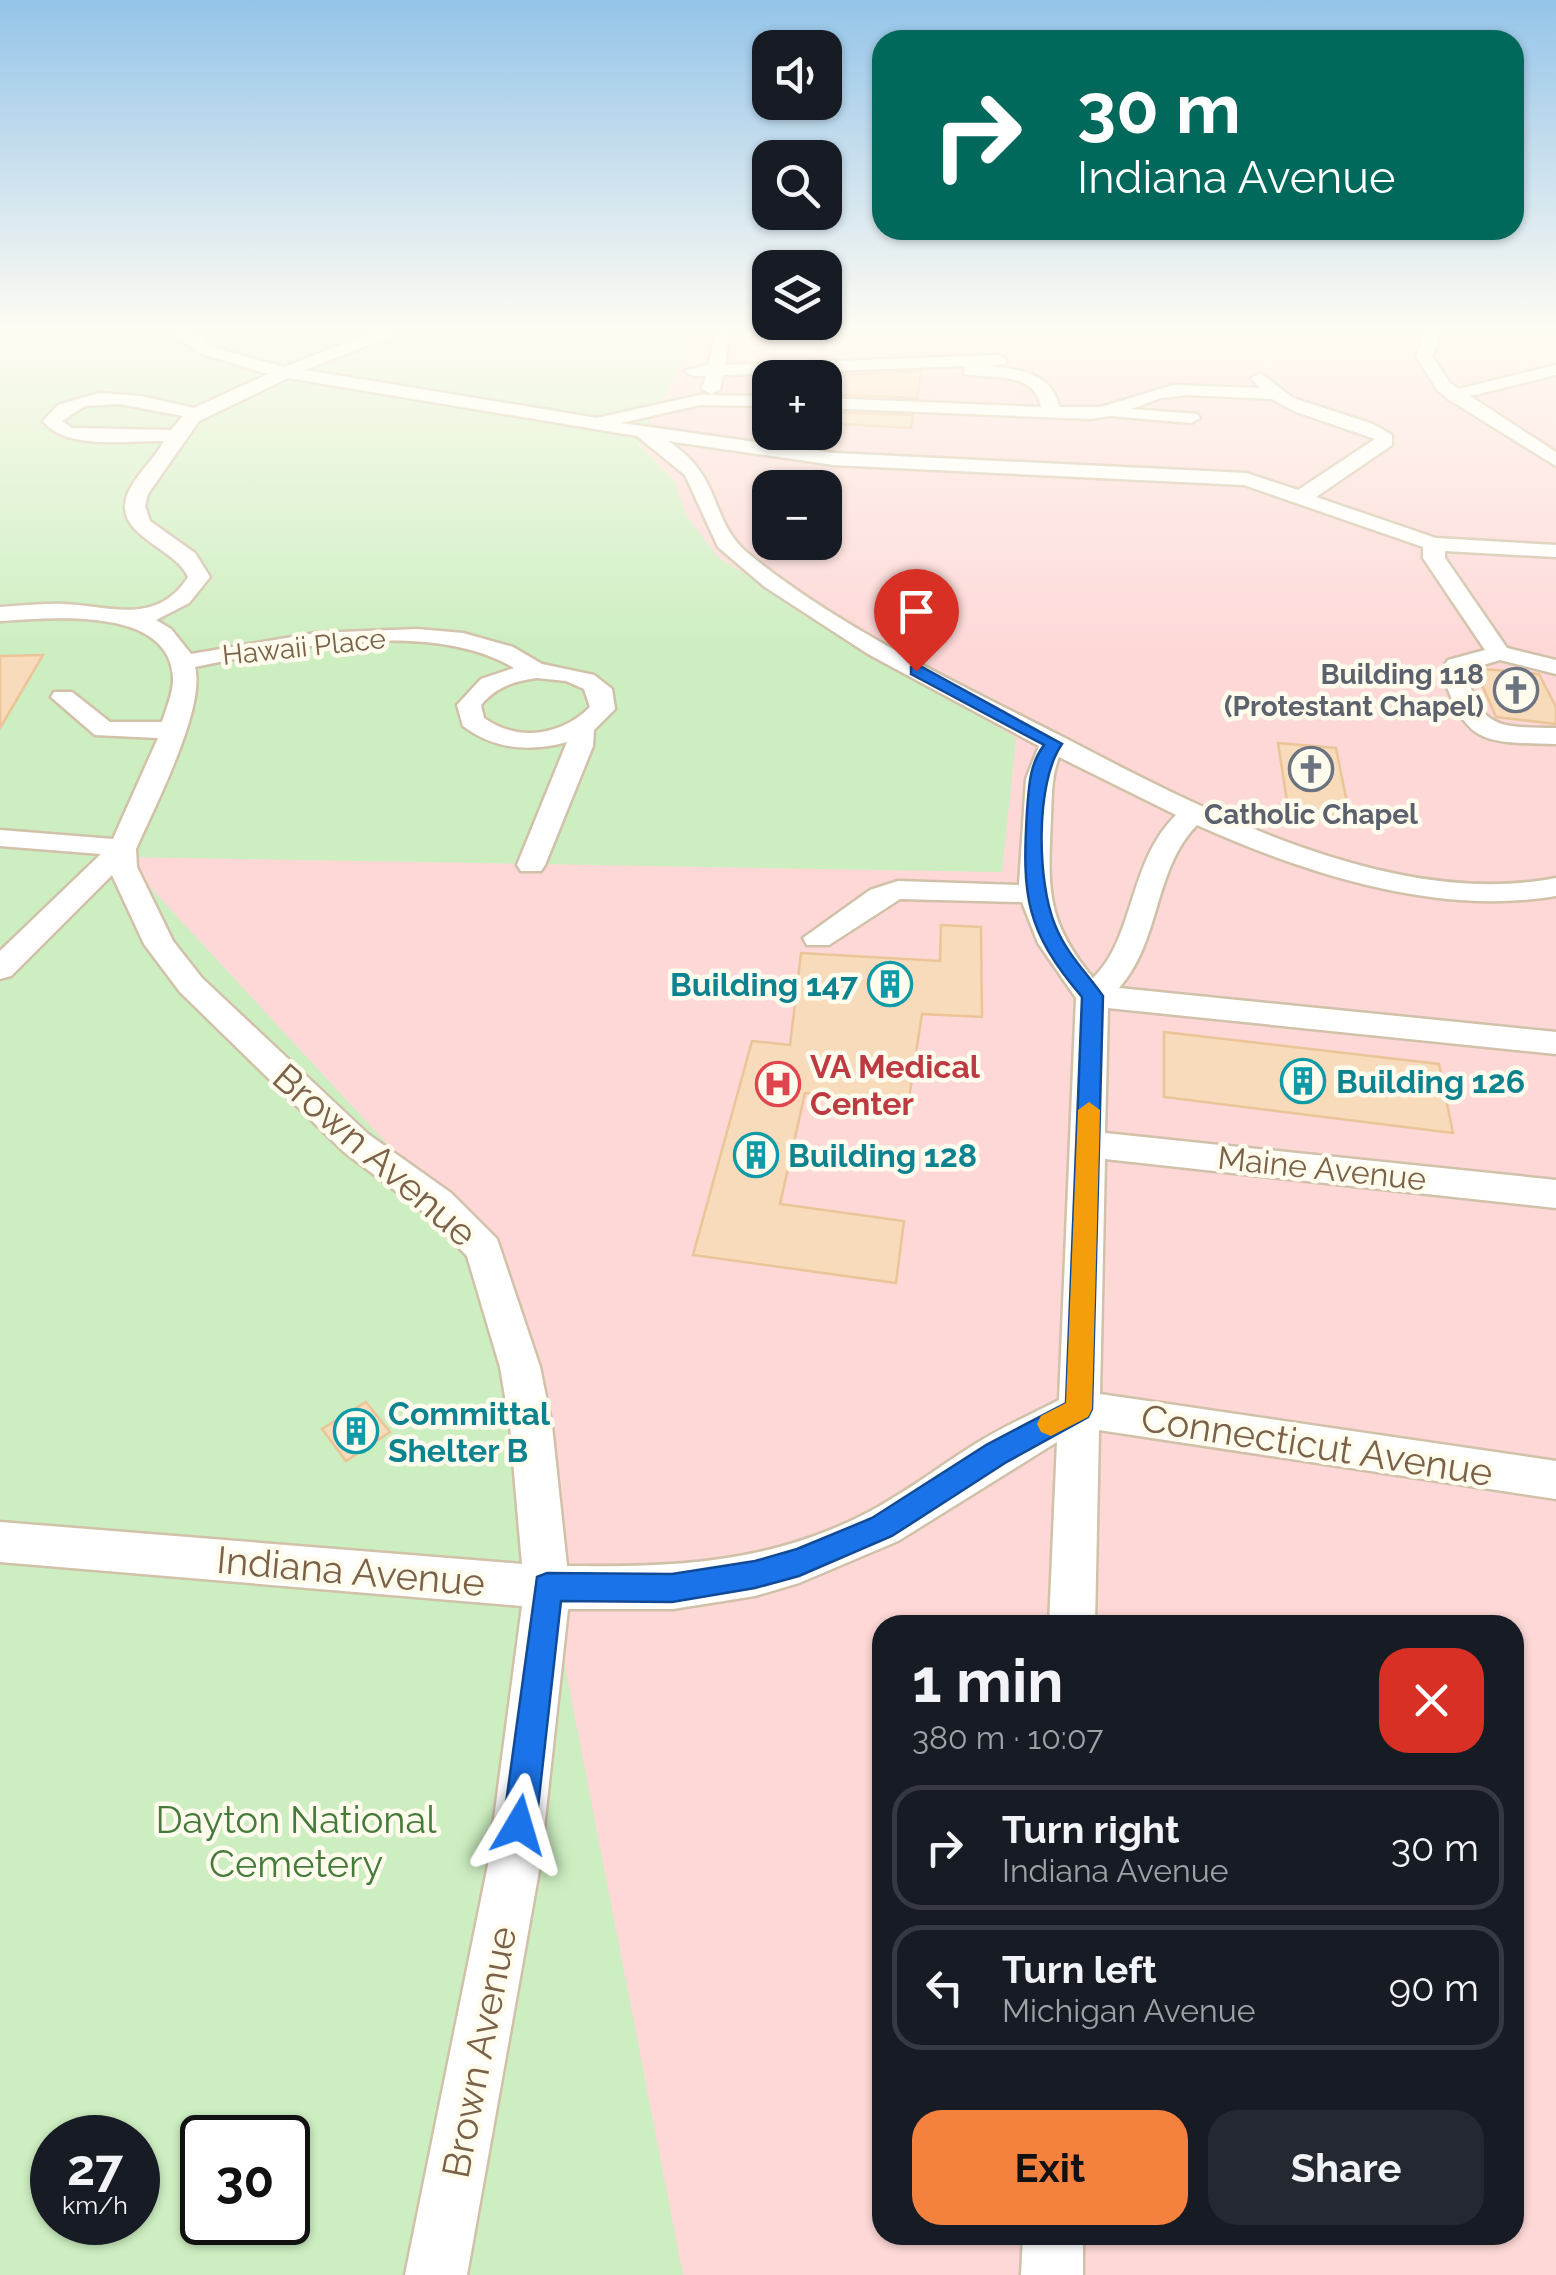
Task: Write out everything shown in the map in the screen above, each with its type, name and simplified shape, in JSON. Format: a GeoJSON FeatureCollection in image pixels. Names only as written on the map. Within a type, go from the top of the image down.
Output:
{"type":"FeatureCollection","features":[{"type":"Feature","properties":{"kind":"street"},"geometry":{"type":"LineString","coordinates":[[138,620],[189,592],[199,577],[193,560],[148,530],[136,510],[140,489],[166,456],[172,436]]}},
{"type":"Feature","properties":{"kind":"street"},"geometry":{"type":"LineString","coordinates":[[643,436],[657,442],[692,470],[716,530],[740,558],[807,605],[916,671],[1192,814],[1294,855],[1386,880],[1476,891],[1556,887]]}},
{"type":"Feature","properties":{"kind":"street"},"geometry":{"type":"LineString","coordinates":[[670,436],[834,459],[1246,479],[1434,544],[1556,551]]}},
{"type":"Feature","properties":{"kind":"street"},"geometry":{"type":"LineString","coordinates":[[1301,497],[1355,464],[1384,441],[1383,436]]}},
{"type":"Feature","properties":{"kind":"street"},"geometry":{"type":"LineString","coordinates":[[1522,436],[1556,460]]}},
{"type":"Feature","properties":{"kind":"street"},"geometry":{"type":"LineString","coordinates":[[1434,544],[1434,558],[1498,653]]}},
{"type":"Feature","properties":{"kind":"street"},"geometry":{"type":"LineString","coordinates":[[0,614],[64,611],[138,620],[172,642],[184,662],[186,679],[174,730],[122,849],[0,969]]}},
{"type":"Feature","properties":{"kind":"street","name":"Hawaii Place"},"geometry":{"type":"LineString","coordinates":[[184,662],[288,643],[394,636],[497,648],[516,654],[537,671]]}},
{"type":"Feature","properties":{"kind":"street"},"geometry":{"type":"LineString","coordinates":[[1556,667],[1498,653],[1456,665],[1454,672],[1471,720],[1506,733],[1556,736]]}},
{"type":"Feature","properties":{"kind":"street","name":"Hawaii Place"},"geometry":{"type":"LineString","coordinates":[[537,671],[575,675],[600,689],[602,709],[581,728],[555,737],[521,740],[491,734],[472,721],[469,704],[482,688],[506,677],[537,671]]}},
{"type":"Feature","properties":{"kind":"street"},"geometry":{"type":"LineString","coordinates":[[62,697],[104,730],[174,730]]}},
{"type":"Feature","properties":{"kind":"street"},"geometry":{"type":"LineString","coordinates":[[531,865],[580,746],[581,728]]}},
{"type":"Feature","properties":{"kind":"street"},"geometry":{"type":"LineString","coordinates":[[1054,744],[1038,777],[1032,879],[1044,925],[1067,966],[1092,996],[1072,1615]]}},
{"type":"Feature","properties":{"kind":"street"},"geometry":{"type":"LineString","coordinates":[[1092,996],[1124,964],[1165,842],[1192,814]]}},
{"type":"Feature","properties":{"kind":"street"},"geometry":{"type":"LineString","coordinates":[[0,838],[80,842],[122,849]]}},
{"type":"Feature","properties":{"kind":"street","name":"Brown Avenue"},"geometry":{"type":"LineString","coordinates":[[122,849],[123,867],[159,944],[192,985],[233,1029],[356,1142],[438,1203],[484,1249],[507,1314],[531,1426],[547,1587],[514,1864],[436,2275]]}},
{"type":"Feature","properties":{"kind":"street"},"geometry":{"type":"LineString","coordinates":[[818,938],[880,896],[898,890],[1035,894]]}},
{"type":"Feature","properties":{"kind":"street"},"geometry":{"type":"LineString","coordinates":[[1092,996],[1556,1043]]}},
{"type":"Feature","properties":{"kind":"street","name":"Maine Avenue"},"geometry":{"type":"LineString","coordinates":[[1088,1144],[1556,1194]]}},
{"type":"Feature","properties":{"kind":"street","name":"Indiana Avenue"},"geometry":{"type":"LineString","coordinates":[[0,1542],[547,1587],[672,1588],[755,1575],[799,1562],[882,1527],[996,1454],[1079,1409]]}},
{"type":"Feature","properties":{"kind":"street","name":"Connecticut Avenue"},"geometry":{"type":"LineString","coordinates":[[1079,1409],[1556,1480]]}},
{"type":"Feature","properties":{"kind":"street"},"geometry":{"type":"LineString","coordinates":[[1052,2275],[1053,2245]]}},
{"type":"Feature","properties":{"kind":"shaded area","name":"VA Medical Center"},"geometry":{"type":"Polygon","coordinates":[[[0,436],[752,436],[752,450],[842,450],[842,436],[1556,436],[1556,2275],[0,2275],[0,436]]]}},
{"type":"Feature","properties":{"kind":"green space","name":"Dayton National Cemetery"},"geometry":{"type":"Polygon","coordinates":[[[0,436],[642,436],[638,444],[674,480],[687,517],[719,558],[1016,738],[1002,872],[122,857],[484,1249],[683,2275],[0,2275],[0,436]]]}},
{"type":"Feature","properties":{"kind":"building"},"geometry":{"type":"Polygon","coordinates":[[[43,655],[0,728],[0,656],[43,655]]]}},
{"type":"Feature","properties":{"kind":"building","name":"Building 118 (Protestant Chapel)"},"geometry":{"type":"Polygon","coordinates":[[[1476,671],[1539,674],[1556,707],[1556,724],[1496,717],[1476,671]]]}},
{"type":"Feature","properties":{"kind":"building","name":"Catholic Chapel"},"geometry":{"type":"Polygon","coordinates":[[[1278,743],[1336,748],[1347,803],[1331,821],[1311,819],[1298,809],[1288,808],[1278,743]]]}},
{"type":"Feature","properties":{"kind":"building","name":"Building 128"},"geometry":{"type":"Polygon","coordinates":[[[941,925],[981,927],[982,1017],[922,1014],[908,1105],[805,1093],[780,1204],[904,1221],[896,1283],[693,1255],[752,1041],[790,1045],[801,953],[940,961],[941,925]]]}},
{"type":"Feature","properties":{"kind":"building","name":"Building 126"},"geometry":{"type":"Polygon","coordinates":[[[1164,1032],[1439,1064],[1453,1133],[1164,1097],[1164,1032]]]}},
{"type":"Feature","properties":{"kind":"building","name":"Committal Shelter B"},"geometry":{"type":"Polygon","coordinates":[[[366,1402],[390,1432],[346,1461],[322,1429],[366,1402]]]}},
{"type":"Feature","properties":{"kind":"slow traffic"},"geometry":{"type":"LineString","coordinates":[[1051,1424],[1079,1409],[1089,1110]]}},
{"type":"Feature","properties":{"kind":"place","name":"Building 118 (Protestant Chapel)"},"geometry":{"type":"Point","coordinates":[1516,690]}},
{"type":"Feature","properties":{"kind":"place","name":"Catholic Chapel"},"geometry":{"type":"Point","coordinates":[1311,769]}},
{"type":"Feature","properties":{"kind":"place","name":"Building 147"},"geometry":{"type":"Point","coordinates":[890,984]}},
{"type":"Feature","properties":{"kind":"place","name":"Building 126"},"geometry":{"type":"Point","coordinates":[1303,1081]}},
{"type":"Feature","properties":{"kind":"place","name":"VA Medical Center"},"geometry":{"type":"Point","coordinates":[778,1084]}},
{"type":"Feature","properties":{"kind":"place","name":"Building 128"},"geometry":{"type":"Point","coordinates":[756,1155]}},
{"type":"Feature","properties":{"kind":"place","name":"Committal Shelter B"},"geometry":{"type":"Point","coordinates":[356,1431]}},
{"type":"Feature","properties":{"kind":"route"},"geometry":{"type":"LineString","coordinates":[[519,1825],[547,1587],[672,1588],[755,1575],[799,1562],[882,1527],[996,1454],[1079,1409],[1092,996],[1067,966],[1044,925],[1032,879],[1038,777],[1054,744],[916,671]]}}]}
